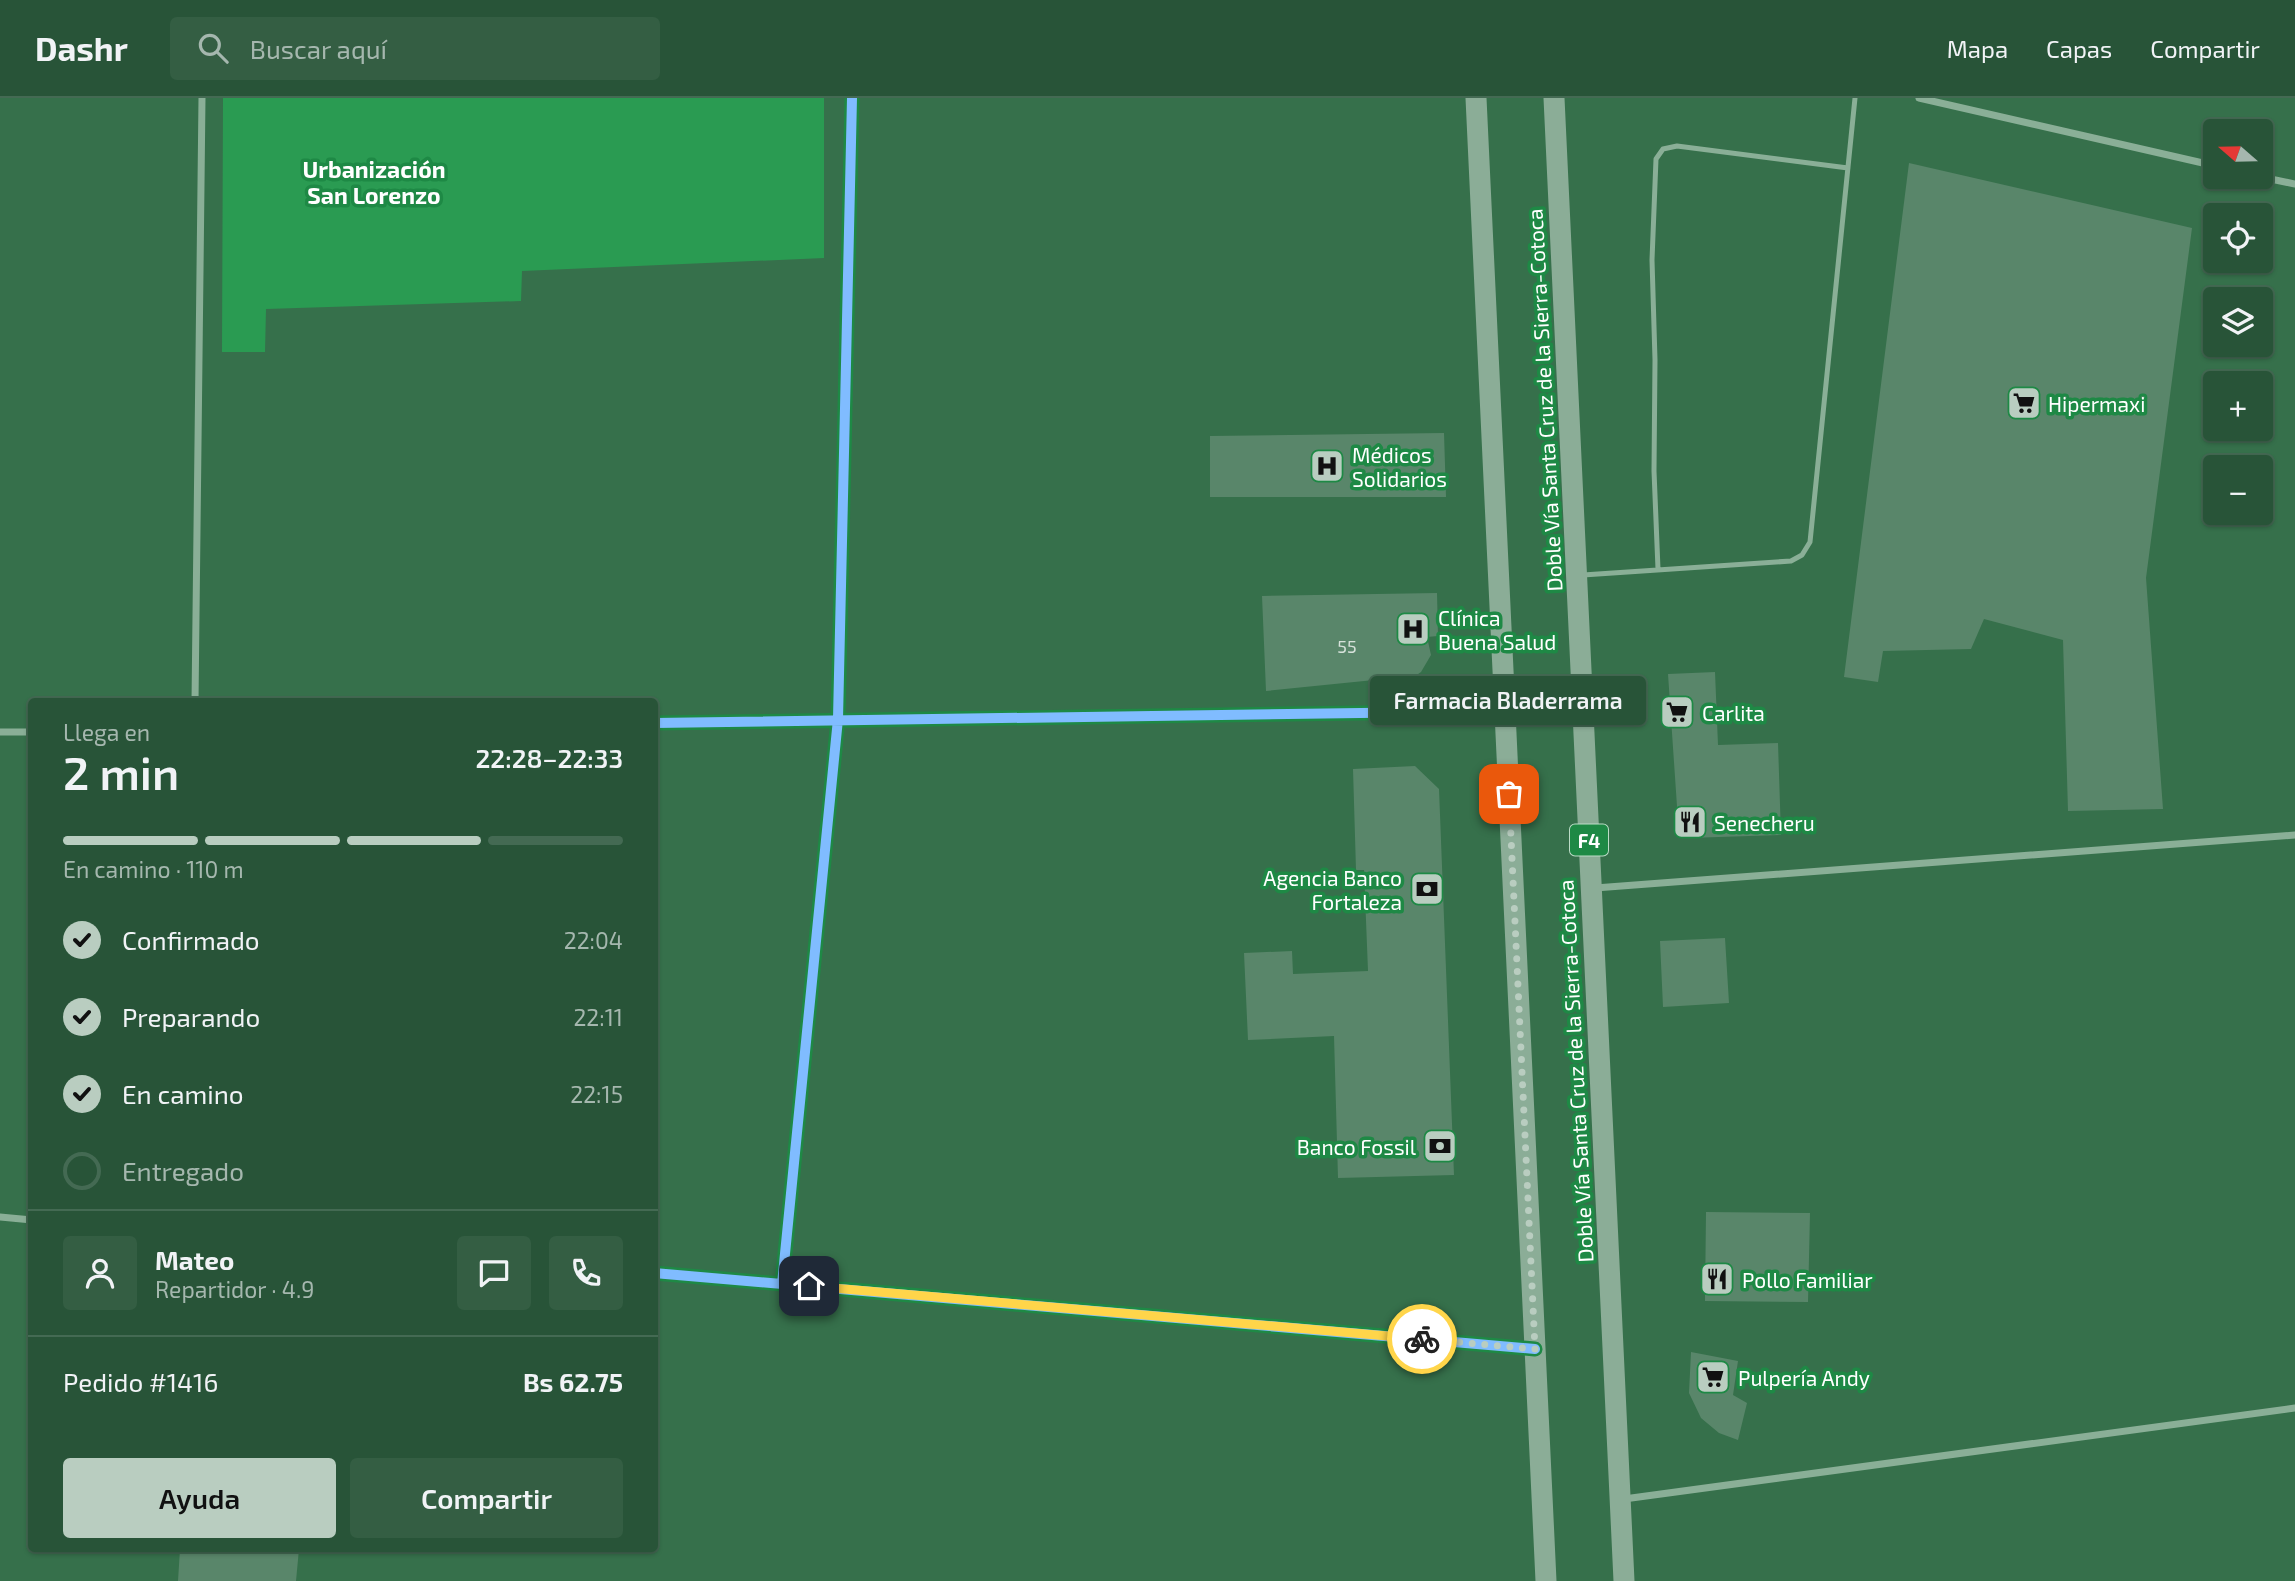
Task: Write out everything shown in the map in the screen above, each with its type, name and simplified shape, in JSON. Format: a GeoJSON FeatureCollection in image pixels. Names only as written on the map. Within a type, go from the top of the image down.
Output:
{"type":"FeatureCollection","features":[{"type":"Feature","properties":{"kind":"highway"},"geometry":{"type":"LineString","coordinates":[[1476,98],[1546,1581]]}},
{"type":"Feature","properties":{"kind":"highway","name":"Doble Vía Santa Cruz de la Sierra-Cotoca"},"geometry":{"type":"LineString","coordinates":[[1554,98],[1624,1581]]}},
{"type":"Feature","properties":{"kind":"street"},"geometry":{"type":"LineString","coordinates":[[195,698],[202,98]]}},
{"type":"Feature","properties":{"kind":"street"},"geometry":{"type":"LineString","coordinates":[[782,1284],[838,719],[852,98]]}},
{"type":"Feature","properties":{"kind":"street"},"geometry":{"type":"LineString","coordinates":[[1919,98],[2203,163]]}},
{"type":"Feature","properties":{"kind":"street"},"geometry":{"type":"LineString","coordinates":[[2273,179],[2295,184]]}},
{"type":"Feature","properties":{"kind":"street"},"geometry":{"type":"LineString","coordinates":[[658,723],[1505,711]]}},
{"type":"Feature","properties":{"kind":"street"},"geometry":{"type":"LineString","coordinates":[[0,732],[28,732]]}},
{"type":"Feature","properties":{"kind":"street"},"geometry":{"type":"LineString","coordinates":[[1591,888],[2295,835]]}},
{"type":"Feature","properties":{"kind":"street"},"geometry":{"type":"LineString","coordinates":[[0,1217],[28,1220]]}},
{"type":"Feature","properties":{"kind":"street"},"geometry":{"type":"LineString","coordinates":[[658,1273],[1535,1349]]}},
{"type":"Feature","properties":{"kind":"street"},"geometry":{"type":"LineString","coordinates":[[1620,1499],[2295,1408]]}},
{"type":"Feature","properties":{"kind":"lane"},"geometry":{"type":"LineString","coordinates":[[1577,575],[1791,561],[1802,555],[1810,542],[1855,98]]}},
{"type":"Feature","properties":{"kind":"lane"},"geometry":{"type":"LineString","coordinates":[[1658,569],[1652,260],[1656,159],[1664,149],[1677,146],[1848,168]]}},
{"type":"Feature","properties":{"kind":"green space"},"geometry":{"type":"Polygon","coordinates":[[[223,98],[824,98],[824,258],[522,271],[521,301],[266,309],[265,352],[222,352],[223,98]]]}},
{"type":"Feature","properties":{"kind":"building","name":"Hipermaxi"},"geometry":{"type":"Polygon","coordinates":[[[1909,163],[2192,228],[2146,578],[2163,809],[2068,811],[2063,640],[1984,619],[1971,649],[1883,651],[1878,682],[1844,677],[1909,163]]]}},
{"type":"Feature","properties":{"kind":"building","name":"Médicos Solidarios"},"geometry":{"type":"Polygon","coordinates":[[[1444,433],[1446,497],[1210,497],[1210,436],[1444,433]]]}},
{"type":"Feature","properties":{"kind":"building"},"geometry":{"type":"Polygon","coordinates":[[[1437,593],[1438,636],[1427,637],[1431,655],[1421,672],[1408,681],[1395,683],[1384,679],[1266,691],[1262,596],[1437,593]]]}},
{"type":"Feature","properties":{"kind":"building"},"geometry":{"type":"Polygon","coordinates":[[[1715,672],[1718,745],[1778,743],[1781,835],[1688,838],[1678,821],[1668,674],[1715,672]]]}},
{"type":"Feature","properties":{"kind":"building"},"geometry":{"type":"Polygon","coordinates":[[[1415,766],[1439,789],[1454,1175],[1338,1178],[1334,1036],[1248,1040],[1244,953],[1292,951],[1293,974],[1368,971],[1364,870],[1356,870],[1353,769],[1415,766]]]}},
{"type":"Feature","properties":{"kind":"building"},"geometry":{"type":"Polygon","coordinates":[[[1725,938],[1729,1003],[1663,1007],[1660,941],[1725,938]]]}},
{"type":"Feature","properties":{"kind":"building"},"geometry":{"type":"Polygon","coordinates":[[[1706,1212],[1810,1213],[1808,1302],[1705,1301],[1706,1212]]]}},
{"type":"Feature","properties":{"kind":"building","name":"Pulpería Andy"},"geometry":{"type":"Polygon","coordinates":[[[1691,1352],[1738,1361],[1733,1395],[1747,1403],[1738,1440],[1719,1433],[1701,1418],[1689,1393],[1691,1352]]]}},
{"type":"Feature","properties":{"kind":"building"},"geometry":{"type":"Polygon","coordinates":[[[180,1552],[299,1552],[296,1581],[178,1581],[180,1552]]]}},
{"type":"Feature","properties":{"kind":"cycle path"},"geometry":{"type":"LineString","coordinates":[[782,1284],[838,719],[852,98]]}},
{"type":"Feature","properties":{"kind":"cycle path"},"geometry":{"type":"LineString","coordinates":[[658,723],[1505,711]]}},
{"type":"Feature","properties":{"kind":"cycle path"},"geometry":{"type":"LineString","coordinates":[[658,1273],[1535,1349]]}},
{"type":"Feature","properties":{"kind":"way so far"},"geometry":{"type":"LineString","coordinates":[[1422,1339],[1535,1349],[1509,794]]}},
{"type":"Feature","properties":{"kind":"place","name":"Hipermaxi"},"geometry":{"type":"Point","coordinates":[2024,403]}},
{"type":"Feature","properties":{"kind":"place","name":"Médicos Solidarios"},"geometry":{"type":"Point","coordinates":[1327,466]}},
{"type":"Feature","properties":{"kind":"place","name":"Clínica Buena Salud"},"geometry":{"type":"Point","coordinates":[1413,629]}},
{"type":"Feature","properties":{"kind":"place","name":"Carlita"},"geometry":{"type":"Point","coordinates":[1677,712]}},
{"type":"Feature","properties":{"kind":"place","name":"Farmacia Bladerrama"},"geometry":{"type":"Point","coordinates":[1509,794]}},
{"type":"Feature","properties":{"kind":"place","name":"Senecheru"},"geometry":{"type":"Point","coordinates":[1690,822]}},
{"type":"Feature","properties":{"kind":"place","name":"Agencia Banco Fortaleza"},"geometry":{"type":"Point","coordinates":[1427,889]}},
{"type":"Feature","properties":{"kind":"place","name":"Banco Fossil"},"geometry":{"type":"Point","coordinates":[1440,1146]}},
{"type":"Feature","properties":{"kind":"place","name":"Pollo Familiar"},"geometry":{"type":"Point","coordinates":[1717,1279]}},
{"type":"Feature","properties":{"kind":"place","name":"Pulpería Andy"},"geometry":{"type":"Point","coordinates":[1713,1377]}},
{"type":"Feature","properties":{"kind":"district","name":"Urbanización San Lorenzo"},"geometry":{"type":"Point","coordinates":[374,182]}},
{"type":"Feature","properties":{"kind":"route"},"geometry":{"type":"LineString","coordinates":[[809,1286],[1422,1339]]}}]}
